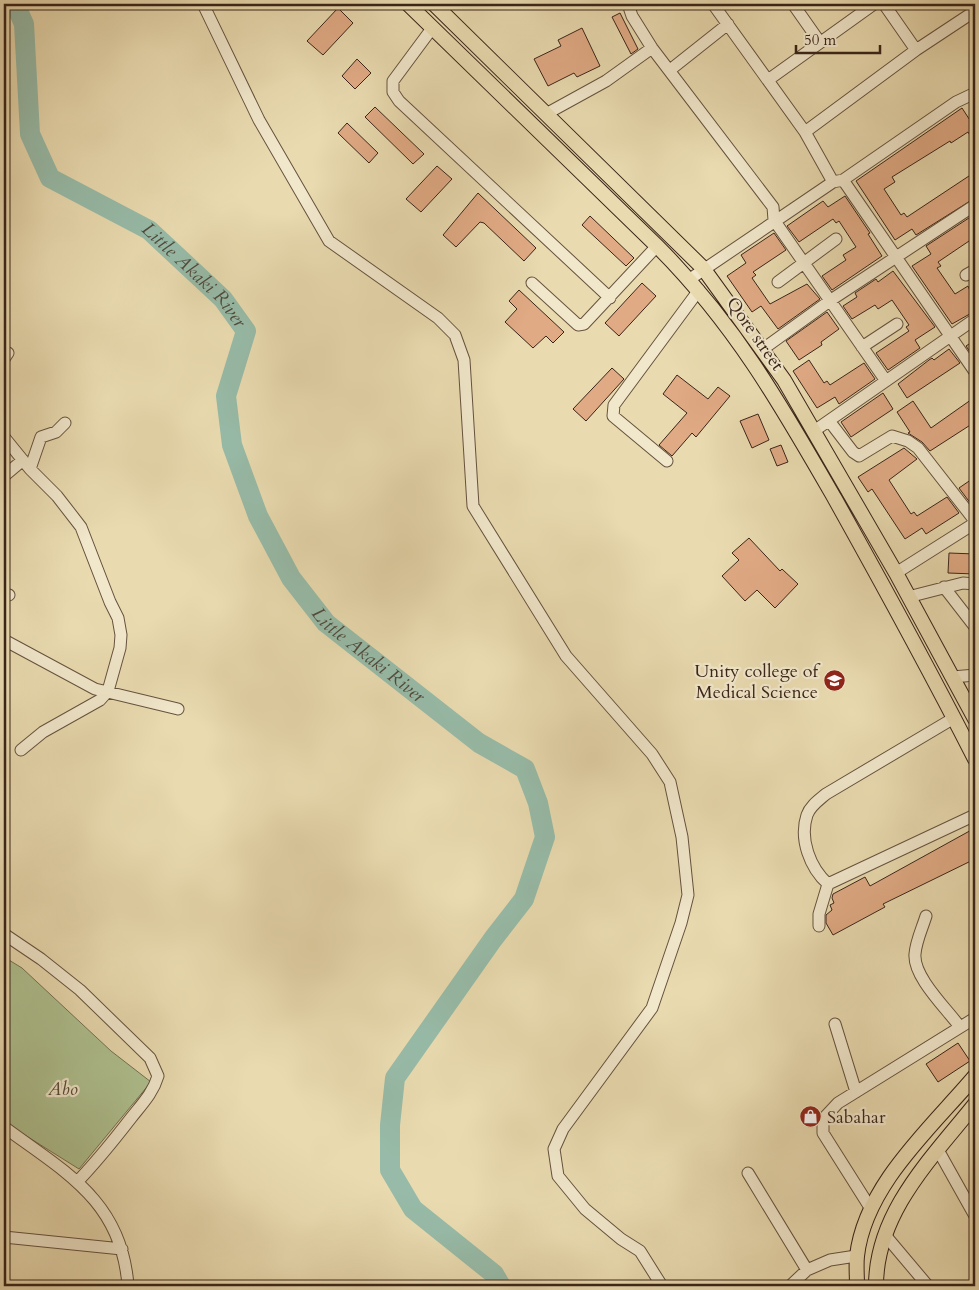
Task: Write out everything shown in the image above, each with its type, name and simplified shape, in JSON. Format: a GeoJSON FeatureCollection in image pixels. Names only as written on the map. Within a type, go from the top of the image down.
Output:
{"type":"FeatureCollection","features":[{"type":"Feature","properties":{"kind":"main road","name":"Qore street"},"geometry":{"type":"LineString","coordinates":[[408,4],[657,246],[699,290],[757,368],[787,415],[869,560],[975,758]]}},
{"type":"Feature","properties":{"kind":"main road","name":"Qore street"},"geometry":{"type":"LineString","coordinates":[[434,4],[703,268],[764,349],[896,572],[975,719]]}},
{"type":"Feature","properties":{"kind":"main road"},"geometry":{"type":"LineString","coordinates":[[857,1286],[856,1256],[871,1209],[896,1167],[975,1076]]}},
{"type":"Feature","properties":{"kind":"main road"},"geometry":{"type":"LineString","coordinates":[[876,1286],[876,1270],[885,1235],[905,1190],[975,1104]]}},
{"type":"Feature","properties":{"kind":"street"},"geometry":{"type":"LineString","coordinates":[[203,4],[259,120],[329,241],[438,318],[455,335],[464,360],[473,506],[566,656],[652,754],[670,782],[682,837],[688,895],[681,923],[652,1008],[563,1129],[554,1149],[558,1176],[585,1208],[621,1239],[640,1251],[662,1286]]}},
{"type":"Feature","properties":{"kind":"street"},"geometry":{"type":"LineString","coordinates":[[628,4],[632,16],[652,48],[773,207],[774,220],[886,381]]}},
{"type":"Feature","properties":{"kind":"street"},"geometry":{"type":"LineString","coordinates":[[713,4],[838,181],[896,258],[975,372]]}},
{"type":"Feature","properties":{"kind":"street"},"geometry":{"type":"LineString","coordinates":[[793,4],[819,41]]}},
{"type":"Feature","properties":{"kind":"street"},"geometry":{"type":"LineString","coordinates":[[768,80],[819,41],[874,4]]}},
{"type":"Feature","properties":{"kind":"street"},"geometry":{"type":"LineString","coordinates":[[884,4],[916,50]]}},
{"type":"Feature","properties":{"kind":"street"},"geometry":{"type":"LineString","coordinates":[[805,132],[916,50],[975,11]]}},
{"type":"Feature","properties":{"kind":"street"},"geometry":{"type":"LineString","coordinates":[[670,70],[728,24]]}},
{"type":"Feature","properties":{"kind":"street"},"geometry":{"type":"LineString","coordinates":[[433,27],[393,81],[393,92],[399,101],[610,298]]}},
{"type":"Feature","properties":{"kind":"street"},"geometry":{"type":"LineString","coordinates":[[546,114],[606,81],[652,48]]}},
{"type":"Feature","properties":{"kind":"street"},"geometry":{"type":"LineString","coordinates":[[690,279],[703,268],[709,266],[774,220],[838,181],[956,102],[975,93]]}},
{"type":"Feature","properties":{"kind":"street"},"geometry":{"type":"LineString","coordinates":[[764,349],[831,300],[975,205]]}},
{"type":"Feature","properties":{"kind":"street"},"geometry":{"type":"LineString","coordinates":[[778,282],[836,239]]}},
{"type":"Feature","properties":{"kind":"street"},"geometry":{"type":"LineString","coordinates":[[532,283],[578,325],[584,324],[657,246]]}},
{"type":"Feature","properties":{"kind":"street"},"geometry":{"type":"LineString","coordinates":[[667,461],[613,416],[614,405],[699,290]]}},
{"type":"Feature","properties":{"kind":"street"},"geometry":{"type":"LineString","coordinates":[[814,432],[975,319]]}},
{"type":"Feature","properties":{"kind":"street"},"geometry":{"type":"LineString","coordinates":[[862,348],[897,324]]}},
{"type":"Feature","properties":{"kind":"street"},"geometry":{"type":"LineString","coordinates":[[830,422],[858,456],[892,436],[908,441],[918,448],[975,522],[896,572]]}},
{"type":"Feature","properties":{"kind":"street"},"geometry":{"type":"LineString","coordinates":[[4,476],[26,464],[41,437],[56,432],[65,423]]}},
{"type":"Feature","properties":{"kind":"street"},"geometry":{"type":"LineString","coordinates":[[4,437],[26,464],[57,496],[81,527],[118,618],[120,648],[108,691],[100,700],[43,732],[21,750]]}},
{"type":"Feature","properties":{"kind":"street"},"geometry":{"type":"LineString","coordinates":[[908,597],[963,583],[975,584]]}},
{"type":"Feature","properties":{"kind":"street"},"geometry":{"type":"LineString","coordinates":[[944,587],[975,627]]}},
{"type":"Feature","properties":{"kind":"street"},"geometry":{"type":"LineString","coordinates":[[4,640],[76,681],[94,689],[178,709]]}},
{"type":"Feature","properties":{"kind":"street"},"geometry":{"type":"LineString","coordinates":[[953,677],[975,675]]}},
{"type":"Feature","properties":{"kind":"street"},"geometry":{"type":"LineString","coordinates":[[828,884],[818,874],[808,856],[807,815],[813,806],[826,794],[954,718]]}},
{"type":"Feature","properties":{"kind":"street"},"geometry":{"type":"LineString","coordinates":[[819,926],[819,914],[828,884],[975,815]]}},
{"type":"Feature","properties":{"kind":"street"},"geometry":{"type":"LineString","coordinates":[[926,916],[914,956],[918,970],[926,984],[960,1027]]}},
{"type":"Feature","properties":{"kind":"street"},"geometry":{"type":"LineString","coordinates":[[4,934],[41,959],[80,990],[150,1058],[158,1076],[154,1088],[146,1101],[103,1155],[78,1181]]}},
{"type":"Feature","properties":{"kind":"street"},"geometry":{"type":"LineString","coordinates":[[871,1209],[823,1133],[822,1119],[838,1103],[975,1018]]}},
{"type":"Feature","properties":{"kind":"street"},"geometry":{"type":"LineString","coordinates":[[835,1024],[856,1092]]}},
{"type":"Feature","properties":{"kind":"street"},"geometry":{"type":"LineString","coordinates":[[4,1127],[78,1181],[109,1218],[122,1249],[128,1286]]}},
{"type":"Feature","properties":{"kind":"street"},"geometry":{"type":"LineString","coordinates":[[938,1150],[975,1216]]}},
{"type":"Feature","properties":{"kind":"street"},"geometry":{"type":"LineString","coordinates":[[748,1173],[807,1270]]}},
{"type":"Feature","properties":{"kind":"street"},"geometry":{"type":"LineString","coordinates":[[885,1235],[928,1286]]}},
{"type":"Feature","properties":{"kind":"street"},"geometry":{"type":"LineString","coordinates":[[4,1237],[122,1249]]}},
{"type":"Feature","properties":{"kind":"street"},"geometry":{"type":"LineString","coordinates":[[790,1286],[807,1270],[830,1260],[856,1256]]}},
{"type":"Feature","properties":{"kind":"green space","name":"Abo"},"geometry":{"type":"Polygon","coordinates":[[[4,957],[22,968],[111,1051],[151,1082],[79,1169],[4,1122],[4,957]]]}},
{"type":"Feature","properties":{"kind":"building"},"geometry":{"type":"Polygon","coordinates":[[[338,8],[353,23],[323,55],[307,41],[338,8]]]}},
{"type":"Feature","properties":{"kind":"building"},"geometry":{"type":"Polygon","coordinates":[[[620,13],[638,49],[631,54],[612,17],[620,13]]]}},
{"type":"Feature","properties":{"kind":"building"},"geometry":{"type":"Polygon","coordinates":[[[582,28],[600,66],[577,77],[574,73],[548,86],[534,59],[561,46],[558,40],[582,28]]]}},
{"type":"Feature","properties":{"kind":"building"},"geometry":{"type":"Polygon","coordinates":[[[357,59],[371,73],[355,89],[342,76],[357,59]]]}},
{"type":"Feature","properties":{"kind":"building"},"geometry":{"type":"Polygon","coordinates":[[[375,107],[424,154],[413,164],[365,117],[375,107]]]}},
{"type":"Feature","properties":{"kind":"building"},"geometry":{"type":"Polygon","coordinates":[[[962,108],[975,128],[975,144],[968,132],[892,177],[895,182],[884,189],[901,215],[904,213],[907,217],[975,172],[975,198],[916,235],[912,229],[895,240],[856,181],[962,108]]]}},
{"type":"Feature","properties":{"kind":"building"},"geometry":{"type":"Polygon","coordinates":[[[347,123],[378,153],[369,163],[338,133],[347,123]]]}},
{"type":"Feature","properties":{"kind":"building"},"geometry":{"type":"Polygon","coordinates":[[[437,166],[452,179],[421,212],[406,199],[437,166]]]}},
{"type":"Feature","properties":{"kind":"building"},"geometry":{"type":"Polygon","coordinates":[[[478,193],[536,248],[524,261],[484,223],[480,222],[456,247],[443,235],[478,193]]]}},
{"type":"Feature","properties":{"kind":"building"},"geometry":{"type":"Polygon","coordinates":[[[845,196],[870,233],[868,234],[882,256],[832,290],[822,276],[846,260],[843,255],[856,247],[839,221],[836,223],[833,219],[799,242],[787,226],[823,201],[828,207],[845,196]]]}},
{"type":"Feature","properties":{"kind":"building"},"geometry":{"type":"Polygon","coordinates":[[[975,214],[975,237],[938,262],[941,266],[937,268],[955,294],[968,286],[970,291],[975,288],[975,311],[952,324],[912,266],[931,254],[926,246],[975,214]]]}},
{"type":"Feature","properties":{"kind":"building"},"geometry":{"type":"Polygon","coordinates":[[[590,216],[634,258],[626,266],[582,225],[590,216]]]}},
{"type":"Feature","properties":{"kind":"building"},"geometry":{"type":"Polygon","coordinates":[[[774,233],[786,250],[753,272],[756,275],[752,278],[770,304],[807,284],[820,299],[778,329],[761,306],[752,312],[727,276],[746,263],[741,255],[774,233]]]}},
{"type":"Feature","properties":{"kind":"building"},"geometry":{"type":"Polygon","coordinates":[[[893,271],[935,327],[915,340],[920,348],[888,370],[876,353],[909,331],[906,327],[909,325],[892,300],[878,309],[875,305],[852,319],[843,306],[857,297],[855,293],[876,279],[878,282],[893,271]]]}},
{"type":"Feature","properties":{"kind":"building"},"geometry":{"type":"Polygon","coordinates":[[[642,283],[656,296],[619,336],[605,323],[642,283]]]}},
{"type":"Feature","properties":{"kind":"building"},"geometry":{"type":"Polygon","coordinates":[[[519,290],[564,332],[553,343],[546,336],[533,348],[505,322],[517,309],[509,301],[519,290]]]}},
{"type":"Feature","properties":{"kind":"building"},"geometry":{"type":"Polygon","coordinates":[[[827,312],[839,329],[821,342],[822,345],[799,360],[786,341],[827,312]]]}},
{"type":"Feature","properties":{"kind":"building"},"geometry":{"type":"Polygon","coordinates":[[[975,340],[975,353],[972,355],[966,346],[975,340]]]}},
{"type":"Feature","properties":{"kind":"building"},"geometry":{"type":"Polygon","coordinates":[[[949,349],[960,363],[907,398],[898,384],[929,360],[932,358],[934,360],[949,349]]]}},
{"type":"Feature","properties":{"kind":"building"},"geometry":{"type":"Polygon","coordinates":[[[809,360],[824,383],[827,381],[830,385],[864,363],[875,379],[839,404],[835,397],[817,408],[793,371],[809,360]]]}},
{"type":"Feature","properties":{"kind":"building"},"geometry":{"type":"Polygon","coordinates":[[[612,368],[624,379],[586,421],[573,409],[612,368]]]}},
{"type":"Feature","properties":{"kind":"building"},"geometry":{"type":"Polygon","coordinates":[[[677,375],[708,399],[718,387],[730,396],[696,437],[692,433],[672,456],[659,445],[687,413],[663,394],[677,375]]]}},
{"type":"Feature","properties":{"kind":"building"},"geometry":{"type":"Polygon","coordinates":[[[883,393],[893,409],[851,437],[841,422],[883,393]]]}},
{"type":"Feature","properties":{"kind":"building"},"geometry":{"type":"Polygon","coordinates":[[[975,397],[975,422],[930,451],[922,442],[908,433],[910,432],[897,412],[913,401],[931,428],[975,397]]]}},
{"type":"Feature","properties":{"kind":"building"},"geometry":{"type":"Polygon","coordinates":[[[758,414],[769,440],[752,448],[740,421],[758,414]]]}},
{"type":"Feature","properties":{"kind":"building"},"geometry":{"type":"Polygon","coordinates":[[[781,445],[788,462],[777,466],[770,449],[781,445]]]}},
{"type":"Feature","properties":{"kind":"building"},"geometry":{"type":"Polygon","coordinates":[[[904,448],[917,459],[889,480],[911,514],[914,512],[917,516],[947,497],[959,513],[926,534],[922,528],[905,539],[872,489],[868,492],[858,477],[904,448]]]}},
{"type":"Feature","properties":{"kind":"building"},"geometry":{"type":"Polygon","coordinates":[[[975,477],[975,502],[971,504],[959,488],[975,477]]]}},
{"type":"Feature","properties":{"kind":"building"},"geometry":{"type":"Polygon","coordinates":[[[749,538],[780,571],[782,569],[798,584],[775,608],[757,590],[745,601],[722,576],[739,560],[732,553],[749,538]]]}},
{"type":"Feature","properties":{"kind":"building"},"geometry":{"type":"Polygon","coordinates":[[[949,553],[975,554],[975,574],[948,573],[949,553]]]}},
{"type":"Feature","properties":{"kind":"building"},"geometry":{"type":"Polygon","coordinates":[[[975,828],[975,859],[883,904],[885,907],[833,935],[826,923],[826,915],[832,910],[830,905],[834,903],[833,894],[865,877],[870,886],[975,828]]]}},
{"type":"Feature","properties":{"kind":"building"},"geometry":{"type":"Polygon","coordinates":[[[958,1043],[970,1061],[938,1082],[926,1064],[958,1043]]]}},
{"type":"Feature","properties":{"kind":"waterway","name":"Little Akaki River"},"geometry":{"type":"LineString","coordinates":[[15,4],[24,24],[30,134],[50,178],[149,230],[223,299],[246,331],[226,396],[232,445],[258,516],[291,578],[326,623],[479,743],[525,769],[538,803],[545,837],[524,899],[493,939],[395,1078],[390,1125],[390,1170],[413,1209],[494,1274],[501,1286]]}},
{"type":"Feature","properties":{"kind":"place","name":"Unity college of Medical Science"},"geometry":{"type":"Point","coordinates":[834,681]}},
{"type":"Feature","properties":{"kind":"place","name":"Sabahar"},"geometry":{"type":"Point","coordinates":[811,1117]}}]}
